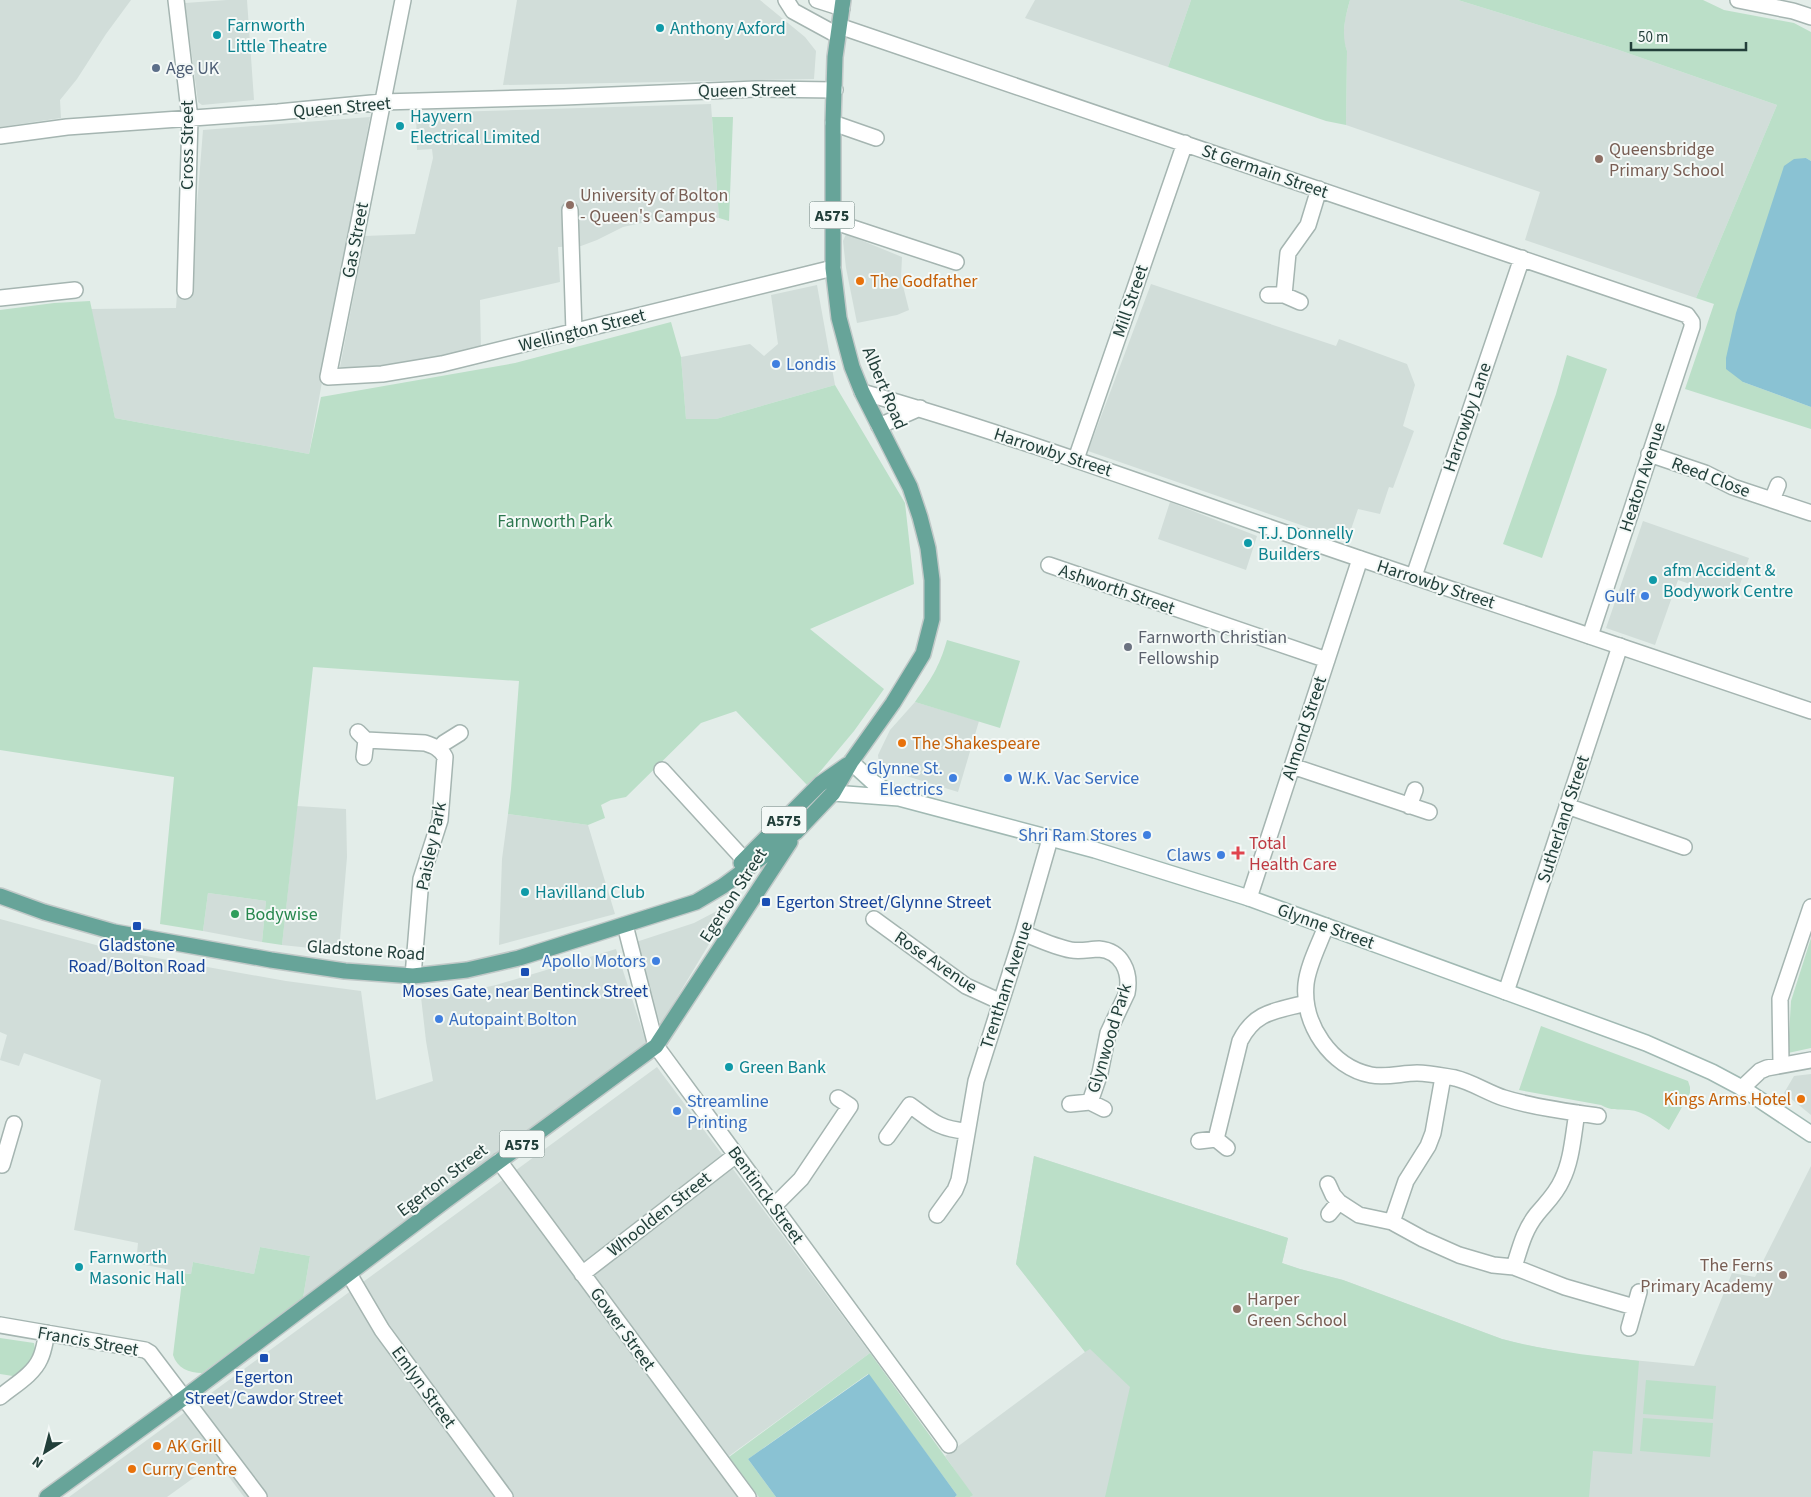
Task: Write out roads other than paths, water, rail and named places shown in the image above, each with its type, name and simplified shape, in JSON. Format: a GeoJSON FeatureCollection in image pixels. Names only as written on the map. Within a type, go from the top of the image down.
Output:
{"type":"FeatureCollection","features":[{"type":"Feature","properties":{"kind":"main road","name":"Albert Road"},"geometry":{"type":"LineString","coordinates":[[842,4],[838,30],[833,123],[832,221],[833,268],[839,318],[852,367],[862,392],[910,487],[928,548],[932,580],[932,619],[923,654],[893,703],[851,762]]}},
{"type":"Feature","properties":{"kind":"main road","name":"A575"},"geometry":{"type":"LineString","coordinates":[[796,832],[833,793],[851,762]]}},
{"type":"Feature","properties":{"kind":"main road","name":"Gladstone Road"},"geometry":{"type":"LineString","coordinates":[[0,896],[44,912],[102,929],[171,943],[345,971],[413,976],[467,970],[519,958],[696,902],[723,886],[748,862],[820,784],[851,762]]}},
{"type":"Feature","properties":{"kind":"main road","name":"Gladstone Road"},"geometry":{"type":"LineString","coordinates":[[748,862],[796,832]]}},
{"type":"Feature","properties":{"kind":"main road","name":"Egerton Street"},"geometry":{"type":"LineString","coordinates":[[47,1497],[185,1397],[499,1161],[656,1046],[796,832]]}},
{"type":"Feature","properties":{"kind":"street","name":"Cross Street"},"geometry":{"type":"LineString","coordinates":[[176,0],[190,119],[185,290]]}},
{"type":"Feature","properties":{"kind":"street","name":"Gas Street"},"geometry":{"type":"LineString","coordinates":[[328,377],[402,0]]}},
{"type":"Feature","properties":{"kind":"street","name":"St Germain Street"},"geometry":{"type":"LineString","coordinates":[[786,0],[793,11],[838,30],[1185,143],[1682,312],[1690,318]]}},
{"type":"Feature","properties":{"kind":"street"},"geometry":{"type":"LineString","coordinates":[[816,0],[842,4]]}},
{"type":"Feature","properties":{"kind":"street"},"geometry":{"type":"LineString","coordinates":[[1738,0],[1793,11],[1811,17]]}},
{"type":"Feature","properties":{"kind":"street","name":"Queen Street"},"geometry":{"type":"LineString","coordinates":[[0,136],[67,127],[190,119],[382,102],[756,89],[835,90]]}},
{"type":"Feature","properties":{"kind":"street"},"geometry":{"type":"LineString","coordinates":[[833,123],[876,138]]}},
{"type":"Feature","properties":{"kind":"street","name":"Mill Street"},"geometry":{"type":"LineString","coordinates":[[1076,459],[1185,143]]}},
{"type":"Feature","properties":{"kind":"street"},"geometry":{"type":"LineString","coordinates":[[1284,295],[1288,253],[1308,225],[1319,189]]}},
{"type":"Feature","properties":{"kind":"street"},"geometry":{"type":"LineString","coordinates":[[570,210],[574,332]]}},
{"type":"Feature","properties":{"kind":"street"},"geometry":{"type":"LineString","coordinates":[[832,221],[956,262]]}},
{"type":"Feature","properties":{"kind":"street","name":"Harrowby Lane"},"geometry":{"type":"LineString","coordinates":[[1414,576],[1522,258]]}},
{"type":"Feature","properties":{"kind":"street","name":"Wellington Street"},"geometry":{"type":"LineString","coordinates":[[328,377],[382,374],[442,364],[833,268]]}},
{"type":"Feature","properties":{"kind":"street"},"geometry":{"type":"LineString","coordinates":[[0,298],[75,290]]}},
{"type":"Feature","properties":{"kind":"street"},"geometry":{"type":"LineString","coordinates":[[1268,295],[1284,295],[1300,302]]}},
{"type":"Feature","properties":{"kind":"street","name":"Heaton Avenue"},"geometry":{"type":"LineString","coordinates":[[1590,636],[1692,327],[1690,318]]}},
{"type":"Feature","properties":{"kind":"street","name":"Harrowby Street"},"geometry":{"type":"LineString","coordinates":[[862,392],[920,408],[1076,459],[1360,559],[1811,711]]}},
{"type":"Feature","properties":{"kind":"street"},"geometry":{"type":"LineString","coordinates":[[879,426],[920,408]]}},
{"type":"Feature","properties":{"kind":"street","name":"Reed Close"},"geometry":{"type":"LineString","coordinates":[[1649,454],[1705,473],[1733,487],[1811,513]]}},
{"type":"Feature","properties":{"kind":"street","name":"Reed Close"},"geometry":{"type":"LineString","coordinates":[[1772,500],[1778,485]]}},
{"type":"Feature","properties":{"kind":"street","name":"Almond Street"},"geometry":{"type":"LineString","coordinates":[[1249,898],[1360,559]]}},
{"type":"Feature","properties":{"kind":"street","name":"Ashworth Street"},"geometry":{"type":"LineString","coordinates":[[1049,565],[1326,660]]}},
{"type":"Feature","properties":{"kind":"street","name":"Sutherland Street"},"geometry":{"type":"LineString","coordinates":[[1506,992],[1620,646]]}},
{"type":"Feature","properties":{"kind":"street"},"geometry":{"type":"LineString","coordinates":[[364,757],[362,736],[425,743],[439,749],[444,743],[460,733]]}},
{"type":"Feature","properties":{"kind":"street","name":"Paisley Park"},"geometry":{"type":"LineString","coordinates":[[413,976],[421,879],[440,820],[445,757],[439,749]]}},
{"type":"Feature","properties":{"kind":"street","name":"Glynne Street"},"geometry":{"type":"LineString","coordinates":[[851,762],[874,784],[899,798]]}},
{"type":"Feature","properties":{"kind":"street"},"geometry":{"type":"LineString","coordinates":[[1292,766],[1429,812]]}},
{"type":"Feature","properties":{"kind":"street"},"geometry":{"type":"LineString","coordinates":[[662,770],[748,862]]}},
{"type":"Feature","properties":{"kind":"street"},"geometry":{"type":"LineString","coordinates":[[1410,806],[1415,790]]}},
{"type":"Feature","properties":{"kind":"street","name":"Glynne Street"},"geometry":{"type":"LineString","coordinates":[[833,793],[899,798],[1095,850],[1249,898],[1646,1043],[1712,1072],[1742,1088],[1811,1134]]}},
{"type":"Feature","properties":{"kind":"street"},"geometry":{"type":"LineString","coordinates":[[1567,806],[1684,846]]}},
{"type":"Feature","properties":{"kind":"street","name":"Trentham Avenue"},"geometry":{"type":"LineString","coordinates":[[937,1215],[959,1180],[976,1081],[1023,933],[1050,839]]}},
{"type":"Feature","properties":{"kind":"street"},"geometry":{"type":"LineString","coordinates":[[1780,1064],[1780,999],[1811,907]]}},
{"type":"Feature","properties":{"kind":"street","name":"Rose Avenue"},"geometry":{"type":"LineString","coordinates":[[874,919],[966,986],[1001,1002]]}},
{"type":"Feature","properties":{"kind":"street","name":"Bentinck Street"},"geometry":{"type":"LineString","coordinates":[[625,926],[656,1046],[949,1445]]}},
{"type":"Feature","properties":{"kind":"street"},"geometry":{"type":"LineString","coordinates":[[1326,926],[1306,983],[1306,1003],[1310,1019],[1320,1039],[1334,1056],[1351,1067],[1371,1074],[1390,1076],[1417,1073],[1462,1080],[1506,1099],[1598,1116]]}},
{"type":"Feature","properties":{"kind":"street","name":"Glynwood Park"},"geometry":{"type":"LineString","coordinates":[[1023,933],[1071,950],[1106,951],[1116,956],[1127,971],[1127,992],[1108,1034],[1100,1073],[1097,1106],[1070,1104]]}},
{"type":"Feature","properties":{"kind":"street"},"geometry":{"type":"LineString","coordinates":[[1199,1142],[1221,1144],[1240,1041],[1246,1029],[1255,1020],[1267,1014],[1306,1003]]}},
{"type":"Feature","properties":{"kind":"street"},"geometry":{"type":"LineString","coordinates":[[1742,1088],[1760,1071],[1780,1064],[1811,1060]]}},
{"type":"Feature","properties":{"kind":"street"},"geometry":{"type":"LineString","coordinates":[[1392,1222],[1406,1181],[1428,1146],[1433,1134],[1443,1077]]}},
{"type":"Feature","properties":{"kind":"street"},"geometry":{"type":"LineString","coordinates":[[774,1206],[801,1179],[850,1106],[838,1098]]}},
{"type":"Feature","properties":{"kind":"street"},"geometry":{"type":"LineString","coordinates":[[887,1137],[910,1105],[941,1127],[966,1131]]}},
{"type":"Feature","properties":{"kind":"street"},"geometry":{"type":"LineString","coordinates":[[1514,1267],[1522,1239],[1528,1227],[1553,1196],[1562,1181],[1568,1165],[1577,1113]]}},
{"type":"Feature","properties":{"kind":"street"},"geometry":{"type":"LineString","coordinates":[[2,1165],[8,1131]]}},
{"type":"Feature","properties":{"kind":"street","name":"Whoolden Street"},"geometry":{"type":"LineString","coordinates":[[582,1274],[736,1155]]}},
{"type":"Feature","properties":{"kind":"street","name":"Gower Street"},"geometry":{"type":"LineString","coordinates":[[499,1161],[748,1497]]}},
{"type":"Feature","properties":{"kind":"street"},"geometry":{"type":"LineString","coordinates":[[1328,1184],[1333,1195],[1334,1208],[1392,1222],[1423,1239],[1459,1255],[1493,1265],[1514,1267],[1565,1287],[1634,1307]]}},
{"type":"Feature","properties":{"kind":"street","name":"Emlyn Street"},"geometry":{"type":"LineString","coordinates":[[349,1274],[382,1330],[505,1497]]}},
{"type":"Feature","properties":{"kind":"street"},"geometry":{"type":"LineString","coordinates":[[1629,1328],[1638,1292]]}},
{"type":"Feature","properties":{"kind":"street","name":"Francis Street"},"geometry":{"type":"LineString","coordinates":[[0,1325],[145,1350],[154,1356],[253,1495]]}},
{"type":"Feature","properties":{"kind":"street"},"geometry":{"type":"LineString","coordinates":[[0,1397],[34,1369],[42,1357],[47,1333]]}},
{"type":"Feature","properties":{"kind":"water"},"geometry":{"type":"Polygon","coordinates":[[[1806,158],[1811,161],[1811,407],[1743,382],[1726,369],[1726,358],[1736,313],[1784,166],[1794,159],[1806,158]]]}},
{"type":"Feature","properties":{"kind":"water"},"geometry":{"type":"Polygon","coordinates":[[[869,1374],[957,1495],[955,1497],[776,1497],[748,1459],[869,1374]]]}},
{"type":"Feature","properties":{"kind":"place","name":"Anthony Axford"},"geometry":{"type":"Point","coordinates":[660,28]}},
{"type":"Feature","properties":{"kind":"place","name":"Farnworth Little Theatre"},"geometry":{"type":"Point","coordinates":[217,35]}},
{"type":"Feature","properties":{"kind":"place","name":"Age UK"},"geometry":{"type":"Point","coordinates":[156,68]}},
{"type":"Feature","properties":{"kind":"place","name":"Hayvern Electrical Limited"},"geometry":{"type":"Point","coordinates":[400,126]}},
{"type":"Feature","properties":{"kind":"place","name":"Queensbridge Primary School"},"geometry":{"type":"Point","coordinates":[1599,159]}},
{"type":"Feature","properties":{"kind":"place","name":"University of Bolton - Queen's Campus"},"geometry":{"type":"Point","coordinates":[570,205]}},
{"type":"Feature","properties":{"kind":"place","name":"The Godfather"},"geometry":{"type":"Point","coordinates":[860,281]}},
{"type":"Feature","properties":{"kind":"place","name":"Londis"},"geometry":{"type":"Point","coordinates":[776,364]}},
{"type":"Feature","properties":{"kind":"place","name":"T.J. Donnelly Builders"},"geometry":{"type":"Point","coordinates":[1248,543]}},
{"type":"Feature","properties":{"kind":"place","name":"afm Accident & Bodywork Centre"},"geometry":{"type":"Point","coordinates":[1653,580]}},
{"type":"Feature","properties":{"kind":"place","name":"Gulf"},"geometry":{"type":"Point","coordinates":[1645,596]}},
{"type":"Feature","properties":{"kind":"place","name":"Farnworth Christian Fellowship"},"geometry":{"type":"Point","coordinates":[1128,647]}},
{"type":"Feature","properties":{"kind":"place","name":"The Shakespeare"},"geometry":{"type":"Point","coordinates":[902,743]}},
{"type":"Feature","properties":{"kind":"place","name":"Glynne St. Electrics"},"geometry":{"type":"Point","coordinates":[953,778]}},
{"type":"Feature","properties":{"kind":"place","name":"W.K. Vac Service"},"geometry":{"type":"Point","coordinates":[1008,778]}},
{"type":"Feature","properties":{"kind":"place","name":"Shri Ram Stores"},"geometry":{"type":"Point","coordinates":[1147,835]}},
{"type":"Feature","properties":{"kind":"place","name":"Total Health Care"},"geometry":{"type":"Point","coordinates":[1238,853]}},
{"type":"Feature","properties":{"kind":"place","name":"Claws"},"geometry":{"type":"Point","coordinates":[1221,855]}},
{"type":"Feature","properties":{"kind":"place","name":"Havilland Club"},"geometry":{"type":"Point","coordinates":[525,892]}},
{"type":"Feature","properties":{"kind":"place","name":"Egerton Street/Glynne Street"},"geometry":{"type":"Point","coordinates":[766,902]}},
{"type":"Feature","properties":{"kind":"place","name":"Bodywise"},"geometry":{"type":"Point","coordinates":[235,914]}},
{"type":"Feature","properties":{"kind":"place","name":"Gladstone Road/Bolton Road"},"geometry":{"type":"Point","coordinates":[137,926]}},
{"type":"Feature","properties":{"kind":"place","name":"Apollo Motors"},"geometry":{"type":"Point","coordinates":[656,961]}},
{"type":"Feature","properties":{"kind":"place","name":"Moses Gate, near Bentinck Street"},"geometry":{"type":"Point","coordinates":[525,972]}},
{"type":"Feature","properties":{"kind":"place","name":"Autopaint Bolton"},"geometry":{"type":"Point","coordinates":[439,1019]}},
{"type":"Feature","properties":{"kind":"place","name":"Green Bank"},"geometry":{"type":"Point","coordinates":[729,1067]}},
{"type":"Feature","properties":{"kind":"place","name":"Kings Arms Hotel"},"geometry":{"type":"Point","coordinates":[1801,1099]}},
{"type":"Feature","properties":{"kind":"place","name":"Streamline Printing"},"geometry":{"type":"Point","coordinates":[677,1111]}},
{"type":"Feature","properties":{"kind":"place","name":"Farnworth Masonic Hall"},"geometry":{"type":"Point","coordinates":[79,1267]}},
{"type":"Feature","properties":{"kind":"place","name":"The Ferns Primary Academy"},"geometry":{"type":"Point","coordinates":[1783,1275]}},
{"type":"Feature","properties":{"kind":"place","name":"Harper Green School"},"geometry":{"type":"Point","coordinates":[1237,1309]}},
{"type":"Feature","properties":{"kind":"place","name":"Egerton Street/Cawdor Street"},"geometry":{"type":"Point","coordinates":[264,1358]}},
{"type":"Feature","properties":{"kind":"place","name":"AK Grill"},"geometry":{"type":"Point","coordinates":[157,1446]}},
{"type":"Feature","properties":{"kind":"place","name":"Curry Centre"},"geometry":{"type":"Point","coordinates":[132,1469]}},
{"type":"Feature","properties":{"kind":"park label","name":"Farnworth Park"},"geometry":{"type":"Point","coordinates":[555,521]}}]}
